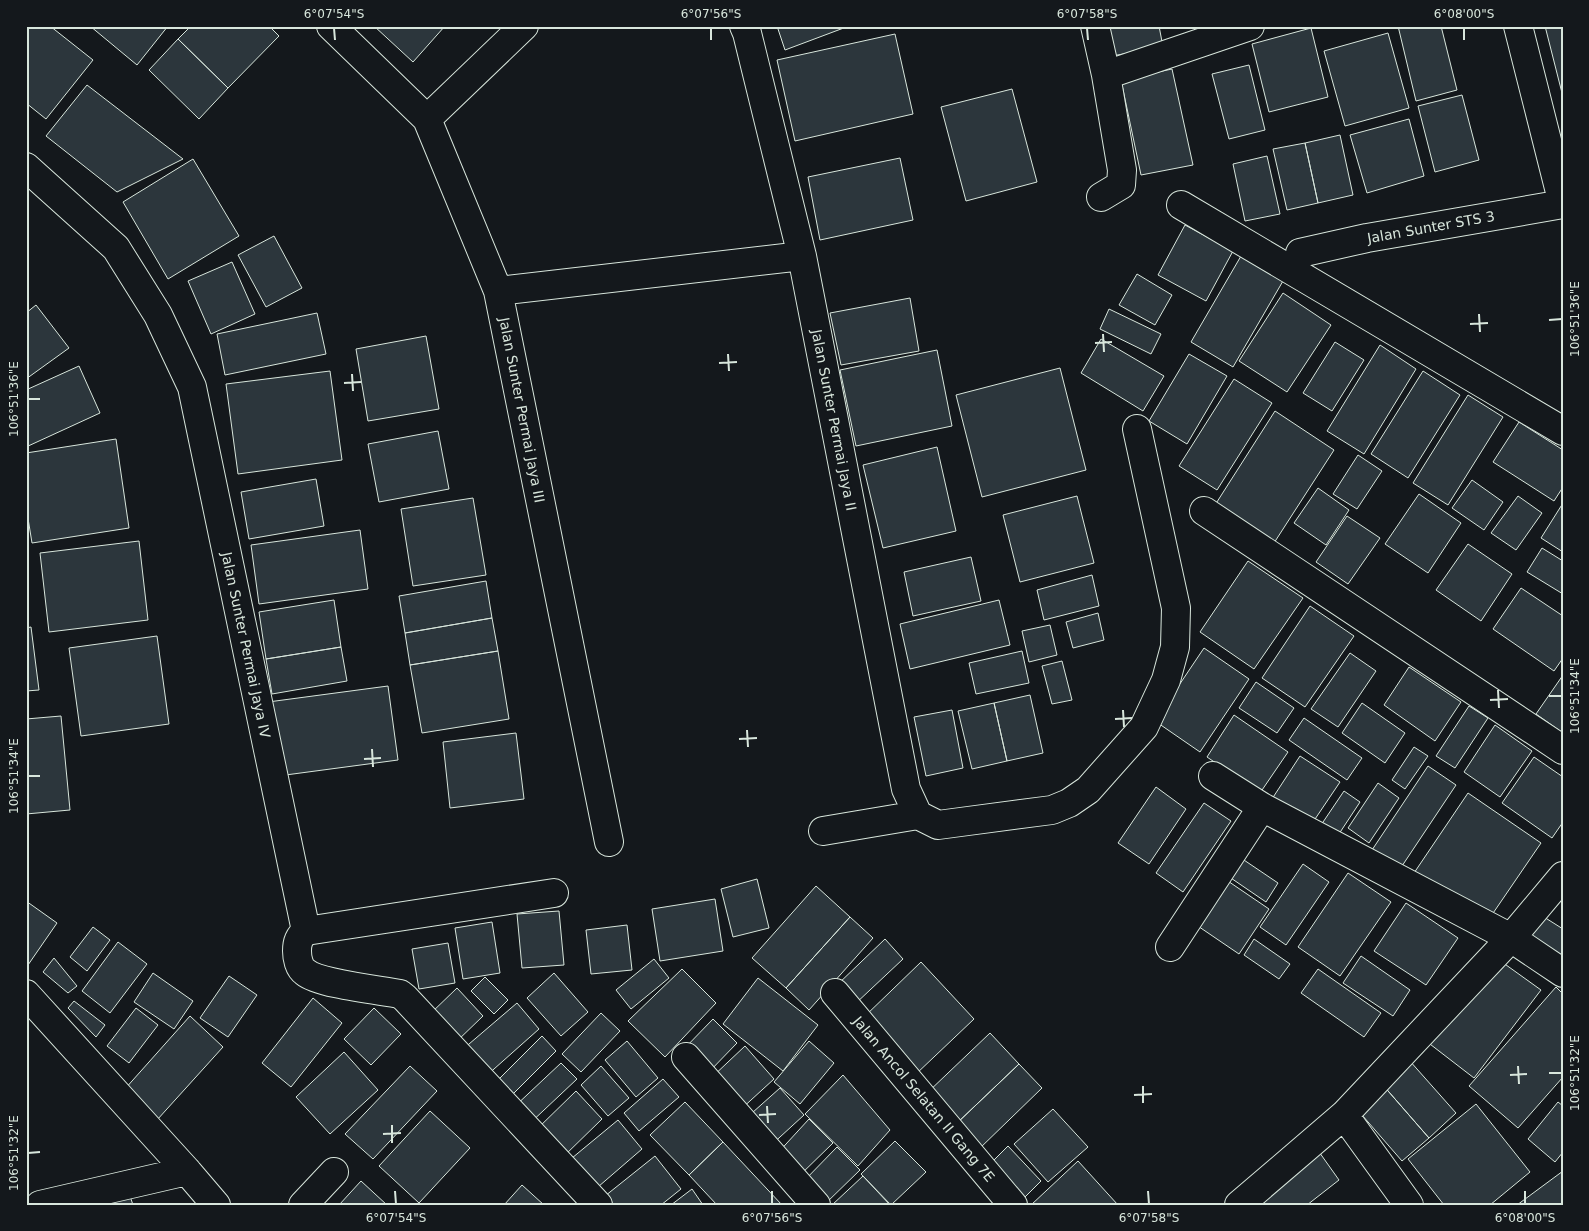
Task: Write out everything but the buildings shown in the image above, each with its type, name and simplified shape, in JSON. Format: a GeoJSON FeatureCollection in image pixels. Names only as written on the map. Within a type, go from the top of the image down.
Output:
{"type":"FeatureCollection","features":[{"type":"Feature","properties":{"kind":"street","name":"Jalan Sunter Permai Jaya III"},"geometry":{"type":"LineString","coordinates":[[332,26],[427,119],[498,290],[609,842]]}},
{"type":"Feature","properties":{"kind":"street"},"geometry":{"type":"LineString","coordinates":[[427,119],[524,26]]}},
{"type":"Feature","properties":{"kind":"street","name":"Jalan Sunter Permai Jaya II"},"geometry":{"type":"LineString","coordinates":[[744,26],[750,43],[802,256],[906,789],[918,815]]}},
{"type":"Feature","properties":{"kind":"street"},"geometry":{"type":"LineString","coordinates":[[1095,26],[1106,76],[1122,170],[1120,185],[1101,197]]}},
{"type":"Feature","properties":{"kind":"street"},"geometry":{"type":"LineString","coordinates":[[1106,76],[1250,26]]}},
{"type":"Feature","properties":{"kind":"street","name":"Jalan Sunter STS 3"},"geometry":{"type":"LineString","coordinates":[[1300,252],[1367,238],[1563,204],[1518,26]]}},
{"type":"Feature","properties":{"kind":"street","name":"Jalan Sunter Permai Jaya IV"},"geometry":{"type":"LineString","coordinates":[[26,166],[116,248],[158,315],[192,387],[306,931]]}},
{"type":"Feature","properties":{"kind":"street"},"geometry":{"type":"LineString","coordinates":[[1181,205],[1563,431]]}},
{"type":"Feature","properties":{"kind":"street"},"geometry":{"type":"LineString","coordinates":[[498,290],[802,256]]}},
{"type":"Feature","properties":{"kind":"street"},"geometry":{"type":"LineString","coordinates":[[823,831],[918,815],[938,825],[1052,810],[1069,803],[1088,790],[1144,727],[1166,680],[1175,647],[1176,608],[1137,429]]}},
{"type":"Feature","properties":{"kind":"street"},"geometry":{"type":"LineString","coordinates":[[1204,511],[1563,750]]}},
{"type":"Feature","properties":{"kind":"street"},"geometry":{"type":"LineString","coordinates":[[1213,776],[1262,807],[1511,938],[1563,973]]}},
{"type":"Feature","properties":{"kind":"street"},"geometry":{"type":"LineString","coordinates":[[1170,947],[1262,807]]}},
{"type":"Feature","properties":{"kind":"street"},"geometry":{"type":"LineString","coordinates":[[1239,1205],[1344,1115],[1511,938],[1563,876]]}},
{"type":"Feature","properties":{"kind":"street"},"geometry":{"type":"LineString","coordinates":[[554,893],[306,931],[299,937],[297,955],[304,972],[324,980],[400,994],[405,998],[598,1205]]}},
{"type":"Feature","properties":{"kind":"street","name":"Jalan Ancol Selatan II Gang 7E"},"geometry":{"type":"LineString","coordinates":[[835,993],[1013,1205]]}},
{"type":"Feature","properties":{"kind":"street"},"geometry":{"type":"LineString","coordinates":[[26,994],[216,1205]]}},
{"type":"Feature","properties":{"kind":"street"},"geometry":{"type":"LineString","coordinates":[[686,1057],[816,1205]]}},
{"type":"Feature","properties":{"kind":"street"},"geometry":{"type":"LineString","coordinates":[[1344,1115],[1409,1205]]}},
{"type":"Feature","properties":{"kind":"street"},"geometry":{"type":"LineString","coordinates":[[40,1205],[187,1171]]}},
{"type":"Feature","properties":{"kind":"street"},"geometry":{"type":"LineString","coordinates":[[303,1205],[334,1172]]}}]}
